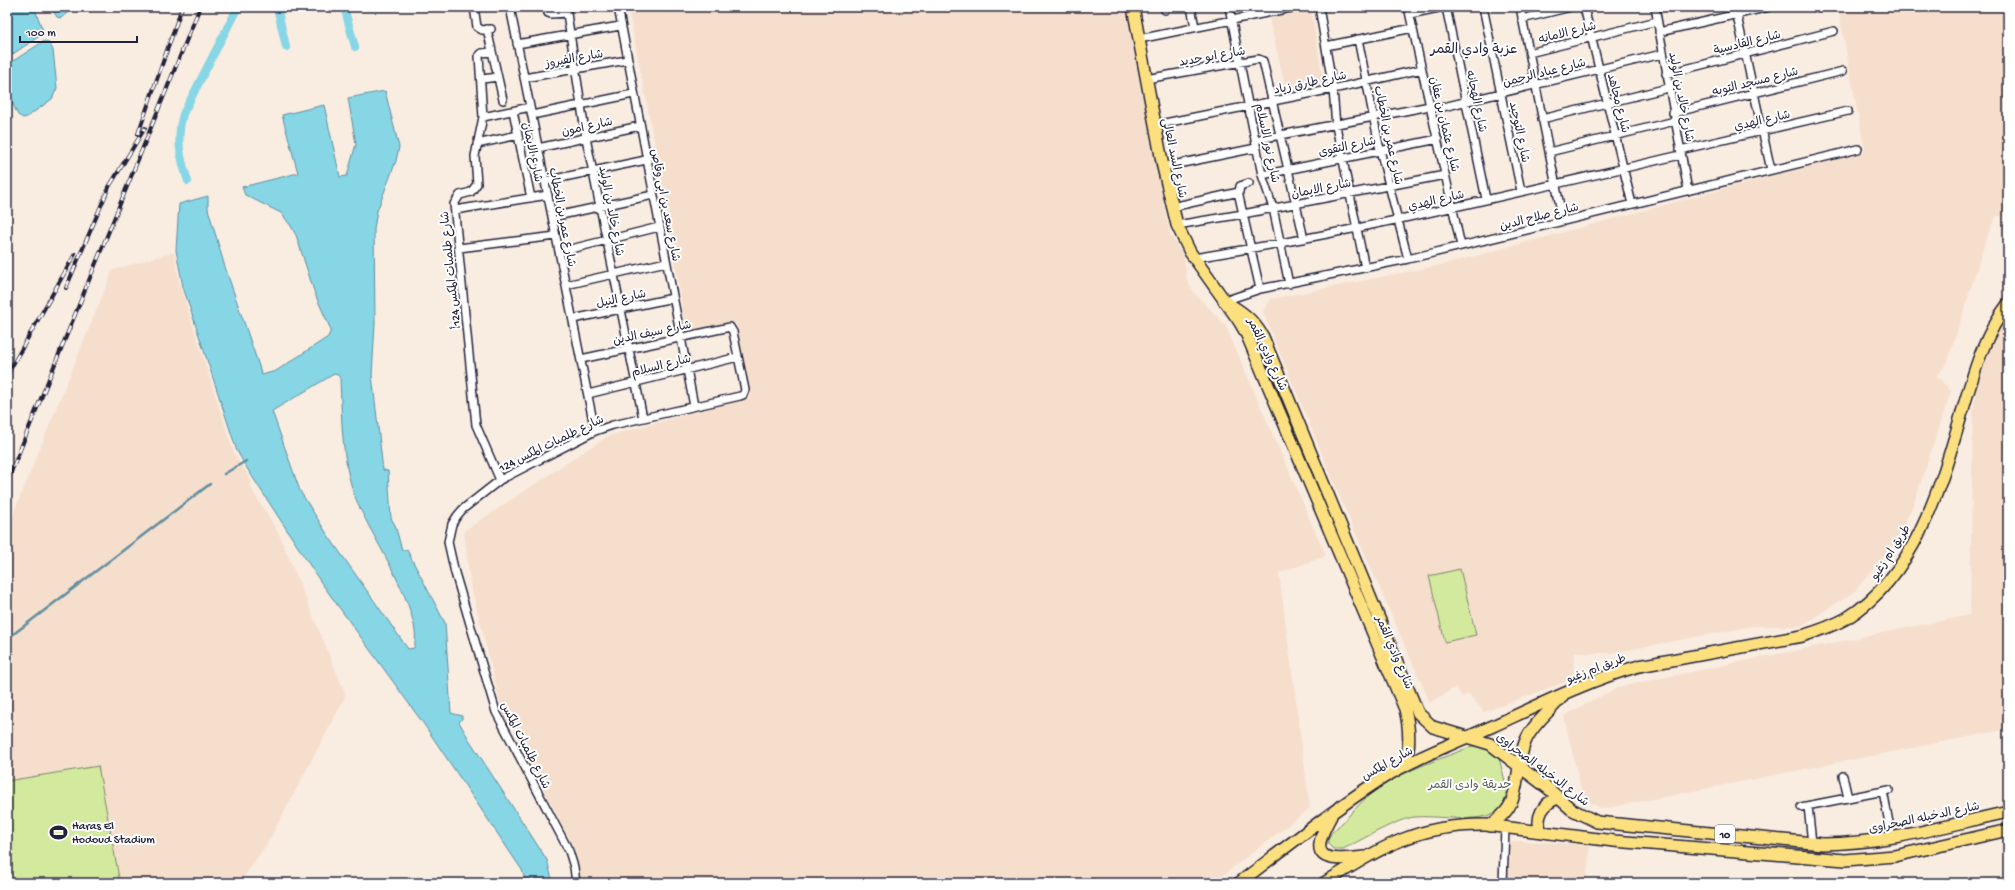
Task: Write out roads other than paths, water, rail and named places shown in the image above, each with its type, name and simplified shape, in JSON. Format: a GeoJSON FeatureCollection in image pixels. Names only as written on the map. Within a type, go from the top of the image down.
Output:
{"type":"FeatureCollection","features":[{"type":"Feature","properties":{"kind":"main road","name":"شارع السد العالى"},"geometry":{"type":"LineString","coordinates":[[1133,7],[1163,167],[1177,225],[1194,258],[1224,301]]}},
{"type":"Feature","properties":{"kind":"main road","name":"شارع وادي القمر"},"geometry":{"type":"LineString","coordinates":[[1224,301],[1246,314],[1256,325],[1263,337],[1418,713],[1433,727],[1465,738]]}},
{"type":"Feature","properties":{"kind":"main road","name":"شارع وادي القمر"},"geometry":{"type":"LineString","coordinates":[[1224,301],[1240,321],[1250,342],[1405,709],[1410,728],[1410,747],[1405,766]]}},
{"type":"Feature","properties":{"kind":"main road","name":"طريق ام زغيو"},"geometry":{"type":"LineString","coordinates":[[1565,694],[1616,672],[1639,666],[1802,636],[1825,629],[1866,605],[1882,589],[1897,570],[1926,519],[1947,464],[1976,367],[1986,339],[2008,304]]}},
{"type":"Feature","properties":{"kind":"main road","name":"شارع المكس"},"geometry":{"type":"LineString","coordinates":[[1239,883],[1334,812],[1380,780],[1405,766],[1465,738],[1565,694]]}},
{"type":"Feature","properties":{"kind":"main road"},"geometry":{"type":"LineString","coordinates":[[1490,826],[1512,803],[1518,766],[1526,739],[1533,728],[1565,694]]}},
{"type":"Feature","properties":{"kind":"main road","name":"شارع الدخيله الصحراوى"},"geometry":{"type":"LineString","coordinates":[[1465,738],[1490,744],[1579,814],[1597,822],[1812,843],[1846,844],[1892,839],[2008,812]]}},
{"type":"Feature","properties":{"kind":"main road"},"geometry":{"type":"LineString","coordinates":[[1541,832],[1539,822],[1540,813],[1546,804],[1558,798]]}},
{"type":"Feature","properties":{"kind":"main road"},"geometry":{"type":"LineString","coordinates":[[1334,812],[1319,841],[1320,848],[1325,855],[1331,859],[1339,860],[1368,856]]}},
{"type":"Feature","properties":{"kind":"main road"},"geometry":{"type":"LineString","coordinates":[[1324,883],[1368,856],[1404,838],[1424,831],[1465,825],[1505,828]]}},
{"type":"Feature","properties":{"kind":"main road","name":"10"},"geometry":{"type":"LineString","coordinates":[[1505,828],[1614,841],[1780,856],[1845,860],[1870,859],[1902,854],[2008,830]]}},
{"type":"Feature","properties":{"kind":"main road"},"geometry":{"type":"LineString","coordinates":[[1780,840],[1780,856]]}},
{"type":"Feature","properties":{"kind":"street"},"geometry":{"type":"LineString","coordinates":[[474,7],[476,25],[482,30],[490,29],[492,52],[503,100]]}},
{"type":"Feature","properties":{"kind":"street","name":"شارع عمر بن الخطاب"},"geometry":{"type":"LineString","coordinates":[[510,7],[595,431]]}},
{"type":"Feature","properties":{"kind":"street"},"geometry":{"type":"LineString","coordinates":[[548,7],[548,13],[551,14],[566,10]]}},
{"type":"Feature","properties":{"kind":"street","name":"شارع سعد بن ابى وقاص"},"geometry":{"type":"LineString","coordinates":[[618,7],[620,26],[694,406]]}},
{"type":"Feature","properties":{"kind":"street"},"geometry":{"type":"LineString","coordinates":[[1191,7],[1195,27]]}},
{"type":"Feature","properties":{"kind":"street","name":"شارع نور الاسلام"},"geometry":{"type":"LineString","coordinates":[[1229,7],[1256,148],[1262,175],[1273,208],[1288,284]]}},
{"type":"Feature","properties":{"kind":"street"},"geometry":{"type":"LineString","coordinates":[[1139,39],[1284,8],[1296,7]]}},
{"type":"Feature","properties":{"kind":"street"},"geometry":{"type":"LineString","coordinates":[[1319,7],[1333,89],[1336,126],[1365,268]]}},
{"type":"Feature","properties":{"kind":"street"},"geometry":{"type":"LineString","coordinates":[[1409,11],[1444,7]]}},
{"type":"Feature","properties":{"kind":"street","name":"شارع الهجانه"},"geometry":{"type":"LineString","coordinates":[[1444,7],[1486,199]]}},
{"type":"Feature","properties":{"kind":"street","name":"شارع التوحيد"},"geometry":{"type":"LineString","coordinates":[[1483,7],[1521,191]]}},
{"type":"Feature","properties":{"kind":"street"},"geometry":{"type":"LineString","coordinates":[[1520,7],[1563,222]]}},
{"type":"Feature","properties":{"kind":"street"},"geometry":{"type":"LineString","coordinates":[[1522,19],[1571,7]]}},
{"type":"Feature","properties":{"kind":"street","name":"شارع مجاهد"},"geometry":{"type":"LineString","coordinates":[[1584,7],[1632,204]]}},
{"type":"Feature","properties":{"kind":"street","name":"شارع خالد بن الوليد"},"geometry":{"type":"LineString","coordinates":[[1655,7],[1668,88],[1688,191]]}},
{"type":"Feature","properties":{"kind":"street"},"geometry":{"type":"LineString","coordinates":[[1659,32],[1736,11],[1769,7]]}},
{"type":"Feature","properties":{"kind":"street","name":"شارع خالد بن الوليد"},"geometry":{"type":"LineString","coordinates":[[566,10],[582,104],[586,138],[643,418]]}},
{"type":"Feature","properties":{"kind":"street","name":"شارع عثمان بن عفان"},"geometry":{"type":"LineString","coordinates":[[1409,11],[1461,246]]}},
{"type":"Feature","properties":{"kind":"street"},"geometry":{"type":"LineString","coordinates":[[1736,11],[1772,170]]}},
{"type":"Feature","properties":{"kind":"street","name":"شارع الامانه"},"geometry":{"type":"LineString","coordinates":[[1529,53],[1657,21]]}},
{"type":"Feature","properties":{"kind":"street"},"geometry":{"type":"LineString","coordinates":[[518,44],[620,26]]}},
{"type":"Feature","properties":{"kind":"street"},"geometry":{"type":"LineString","coordinates":[[1326,46],[1413,28]]}},
{"type":"Feature","properties":{"kind":"street","name":"شارع القادسية"},"geometry":{"type":"LineString","coordinates":[[1666,74],[1834,31]]}},
{"type":"Feature","properties":{"kind":"street","name":"شارع عمر بن الخطاب"},"geometry":{"type":"LineString","coordinates":[[1358,39],[1380,150],[1408,259]]}},
{"type":"Feature","properties":{"kind":"street","name":"شارع طلمبات المكس 124أ"},"geometry":{"type":"LineString","coordinates":[[492,52],[480,55],[483,117],[477,144],[475,167],[477,184],[471,192],[460,195],[456,199],[455,210],[476,425],[500,480]]}},
{"type":"Feature","properties":{"kind":"street","name":"شارع عباد الرحمن"},"geometry":{"type":"LineString","coordinates":[[1255,140],[1336,126],[1373,117],[1466,102],[1662,54]]}},
{"type":"Feature","properties":{"kind":"street","name":"شارع ابو حديد"},"geometry":{"type":"LineString","coordinates":[[1146,79],[1258,59],[1263,61],[1273,101]]}},
{"type":"Feature","properties":{"kind":"street","name":"شارع الفيروز"},"geometry":{"type":"LineString","coordinates":[[524,78],[627,60]]}},
{"type":"Feature","properties":{"kind":"street","name":"شارع طارق زياد"},"geometry":{"type":"LineString","coordinates":[[1155,125],[1333,89],[1422,69]]}},
{"type":"Feature","properties":{"kind":"street","name":"شارع مسجد التوبه"},"geometry":{"type":"LineString","coordinates":[[1673,113],[1843,71]]}},
{"type":"Feature","properties":{"kind":"street"},"geometry":{"type":"LineString","coordinates":[[482,79],[498,76]]}},
{"type":"Feature","properties":{"kind":"street"},"geometry":{"type":"LineString","coordinates":[[1542,118],[1668,88]]}},
{"type":"Feature","properties":{"kind":"street"},"geometry":{"type":"LineString","coordinates":[[532,115],[633,94]]}},
{"type":"Feature","properties":{"kind":"street"},"geometry":{"type":"LineString","coordinates":[[1273,101],[1304,239]]}},
{"type":"Feature","properties":{"kind":"street"},"geometry":{"type":"LineString","coordinates":[[483,117],[530,107]]}},
{"type":"Feature","properties":{"kind":"street","name":"شارع الايمان"},"geometry":{"type":"LineString","coordinates":[[513,110],[531,198]]}},
{"type":"Feature","properties":{"kind":"street","name":"شارع الهدي"},"geometry":{"type":"LineString","coordinates":[[1194,258],[1357,229],[1453,208],[1486,199],[1623,168],[1763,131],[1848,111]]}},
{"type":"Feature","properties":{"kind":"street"},"geometry":{"type":"LineString","coordinates":[[1549,152],[1675,121]]}},
{"type":"Feature","properties":{"kind":"street","name":"شارع امون"},"geometry":{"type":"LineString","coordinates":[[538,148],[640,126]]}},
{"type":"Feature","properties":{"kind":"street"},"geometry":{"type":"LineString","coordinates":[[477,144],[518,135]]}},
{"type":"Feature","properties":{"kind":"street","name":"شارع التقوى"},"geometry":{"type":"LineString","coordinates":[[1262,175],[1438,139]]}},
{"type":"Feature","properties":{"kind":"street"},"geometry":{"type":"LineString","coordinates":[[1163,167],[1256,148]]}},
{"type":"Feature","properties":{"kind":"street","name":"شارع صلاح الدين"},"geometry":{"type":"LineString","coordinates":[[1224,301],[1260,289],[1408,259],[1858,149]]}},
{"type":"Feature","properties":{"kind":"street"},"geometry":{"type":"LineString","coordinates":[[545,181],[646,160]]}},
{"type":"Feature","properties":{"kind":"street","name":"شارع الايمان"},"geometry":{"type":"LineString","coordinates":[[1177,225],[1297,204],[1445,175]]}},
{"type":"Feature","properties":{"kind":"street"},"geometry":{"type":"LineString","coordinates":[[1249,183],[1240,186],[1238,192],[1260,289]]}},
{"type":"Feature","properties":{"kind":"street"},"geometry":{"type":"LineString","coordinates":[[1172,207],[1238,192]]}},
{"type":"Feature","properties":{"kind":"street"},"geometry":{"type":"LineString","coordinates":[[455,210],[548,195]]}},
{"type":"Feature","properties":{"kind":"street"},"geometry":{"type":"LineString","coordinates":[[552,217],[653,195]]}},
{"type":"Feature","properties":{"kind":"street"},"geometry":{"type":"LineString","coordinates":[[559,252],[659,227]]}},
{"type":"Feature","properties":{"kind":"street"},"geometry":{"type":"LineString","coordinates":[[459,248],[556,236]]}},
{"type":"Feature","properties":{"kind":"street"},"geometry":{"type":"LineString","coordinates":[[566,285],[666,262]]}},
{"type":"Feature","properties":{"kind":"street","name":"شارع النيل"},"geometry":{"type":"LineString","coordinates":[[573,319],[673,298]]}},
{"type":"Feature","properties":{"kind":"street","name":"شارع سيف الدين"},"geometry":{"type":"LineString","coordinates":[[581,359],[728,327],[733,330],[738,357]]}},
{"type":"Feature","properties":{"kind":"street","name":"شارع طلمبات المكس 124"},"geometry":{"type":"LineString","coordinates":[[448,542],[449,533],[457,516],[500,480],[595,431],[613,425],[743,395],[745,390],[738,357]]}},
{"type":"Feature","properties":{"kind":"street","name":"شارع السلام"},"geometry":{"type":"LineString","coordinates":[[588,394],[738,357]]}},
{"type":"Feature","properties":{"kind":"street","name":"شارع طلمبات المكس"},"geometry":{"type":"LineString","coordinates":[[448,542],[455,573],[496,712],[569,850],[574,867],[576,883]]}},
{"type":"Feature","properties":{"kind":"street"},"geometry":{"type":"LineString","coordinates":[[1843,776],[1848,798]]}},
{"type":"Feature","properties":{"kind":"street"},"geometry":{"type":"LineString","coordinates":[[1812,843],[1805,807],[1886,791],[1892,839]]}},
{"type":"Feature","properties":{"kind":"street"},"geometry":{"type":"LineString","coordinates":[[1504,883],[1505,828]]}},
{"type":"Feature","properties":{"kind":"water"},"geometry":{"type":"Polygon","coordinates":[[[7,7],[34,7],[43,31],[41,35],[7,58],[7,7]]]}},
{"type":"Feature","properties":{"kind":"water"},"geometry":{"type":"Polygon","coordinates":[[[51,7],[74,7],[61,18],[57,17],[51,7]]]}},
{"type":"Feature","properties":{"kind":"water"},"geometry":{"type":"Polygon","coordinates":[[[44,41],[48,42],[53,50],[57,88],[52,99],[27,117],[23,118],[18,115],[7,92],[7,65],[44,41]]]}},
{"type":"Feature","properties":{"kind":"water"},"geometry":{"type":"Polygon","coordinates":[[[385,91],[399,147],[396,161],[377,211],[374,229],[375,324],[372,375],[383,470],[388,471],[391,518],[395,525],[402,550],[407,550],[445,623],[451,713],[462,716],[462,719],[459,722],[470,741],[547,860],[553,883],[526,883],[522,870],[423,723],[320,581],[248,470],[237,451],[183,287],[176,250],[179,204],[208,196],[208,209],[225,267],[262,375],[276,371],[328,337],[331,330],[315,294],[296,235],[291,226],[281,213],[245,195],[242,187],[298,173],[282,115],[324,105],[340,177],[347,176],[356,144],[348,98],[385,91]],[[334,374],[272,411],[300,491],[327,534],[408,649],[414,648],[415,634],[412,616],[405,597],[358,504],[352,489],[343,442],[340,378],[338,375],[334,374]]]}},
{"type":"Feature","properties":{"kind":"waterway"},"geometry":{"type":"LineString","coordinates":[[188,181],[181,156],[179,140],[183,114],[238,7]]}},
{"type":"Feature","properties":{"kind":"waterway"},"geometry":{"type":"LineString","coordinates":[[277,7],[286,47]]}},
{"type":"Feature","properties":{"kind":"waterway"},"geometry":{"type":"LineString","coordinates":[[344,7],[355,47]]}},
{"type":"Feature","properties":{"kind":"waterway"},"geometry":{"type":"LineString","coordinates":[[224,474],[246,461]]}},
{"type":"Feature","properties":{"kind":"waterway"},"geometry":{"type":"LineString","coordinates":[[7,639],[210,484]]}},
{"type":"Feature","properties":{"kind":"railway"},"geometry":{"type":"LineString","coordinates":[[138,134],[182,7]]}},
{"type":"Feature","properties":{"kind":"railway"},"geometry":{"type":"LineString","coordinates":[[7,482],[200,7]]}},
{"type":"Feature","properties":{"kind":"railway"},"geometry":{"type":"LineString","coordinates":[[66,288],[109,187],[145,128]]}},
{"type":"Feature","properties":{"kind":"railway"},"geometry":{"type":"LineString","coordinates":[[7,375],[75,254]]}},
{"type":"Feature","properties":{"kind":"place","name":"Haras El Hodoud Stadium"},"geometry":{"type":"Point","coordinates":[59,832]}},
{"type":"Feature","properties":{"kind":"district","name":"عزبة وادي القمر"},"geometry":{"type":"Point","coordinates":[1474,48]}},
{"type":"Feature","properties":{"kind":"park label","name":"حديقة وادى القمر"},"geometry":{"type":"Point","coordinates":[1470,784]}}]}
